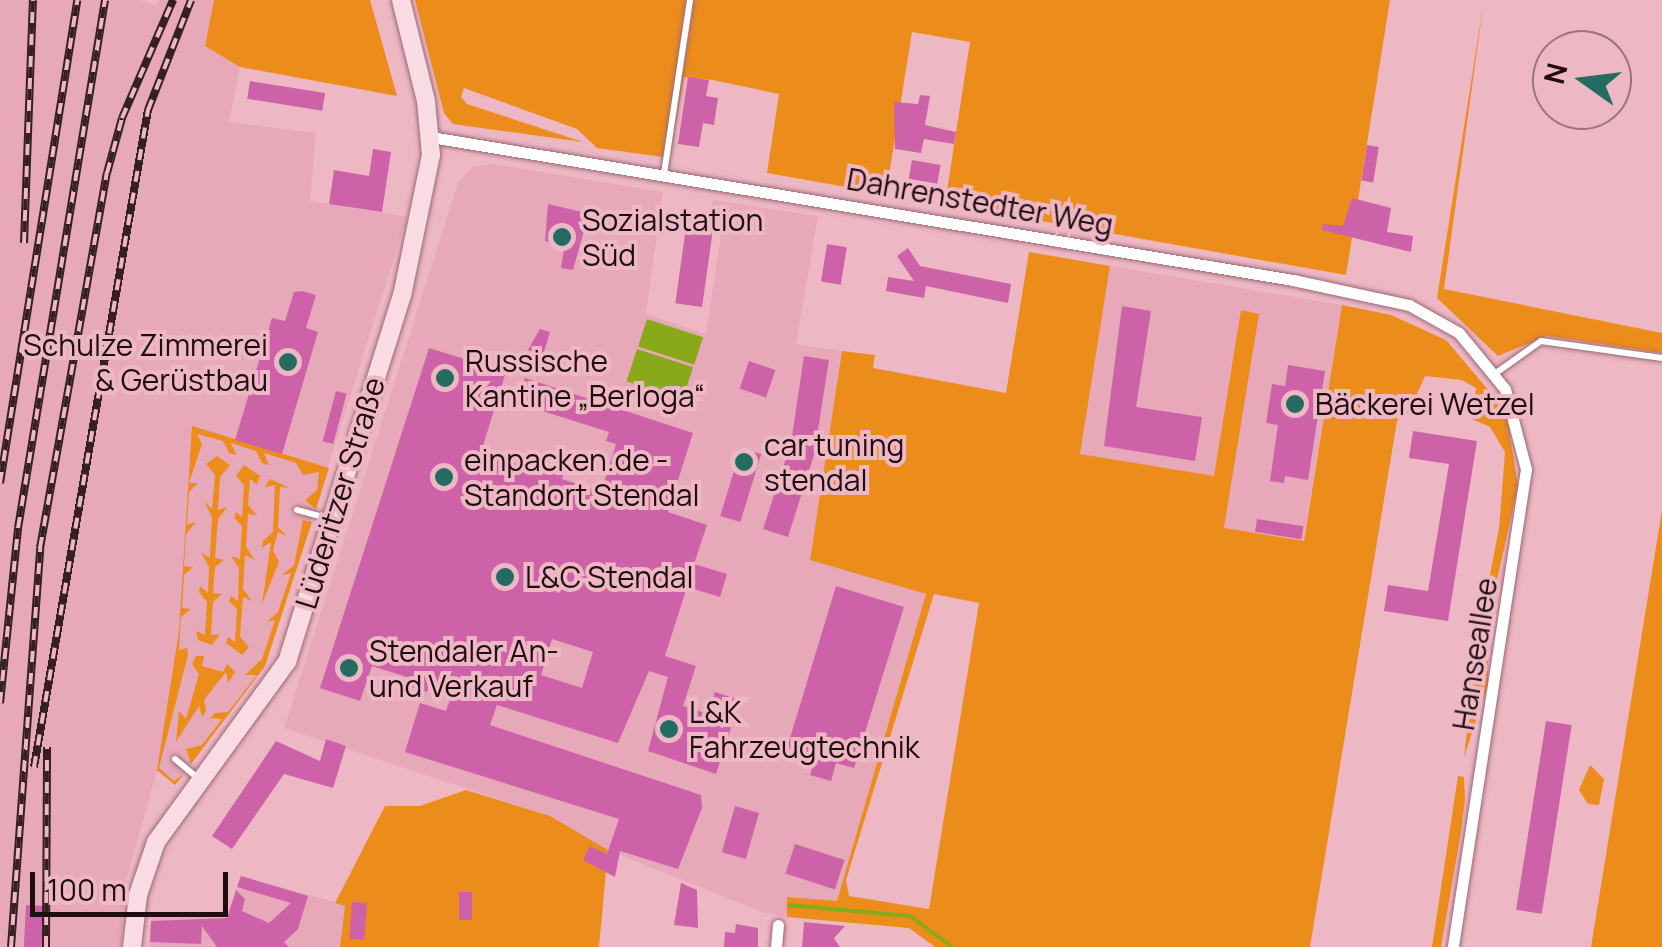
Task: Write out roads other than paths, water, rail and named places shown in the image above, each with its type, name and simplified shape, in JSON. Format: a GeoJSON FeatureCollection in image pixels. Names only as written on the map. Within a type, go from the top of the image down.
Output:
{"type":"FeatureCollection","features":[{"type":"Feature","properties":{"kind":"main road","name":"Lüderitzer Straße"},"geometry":{"type":"LineString","coordinates":[[132,947],[150,854],[279,679],[412,259],[430,137],[401,0]]}},
{"type":"Feature","properties":{"kind":"street","name":"Dahrenstedter Weg"},"geometry":{"type":"LineString","coordinates":[[430,137],[1384,298],[1447,324],[1496,372]]}},
{"type":"Feature","properties":{"kind":"street","name":"Hanseallee"},"geometry":{"type":"LineString","coordinates":[[1453,947],[1525,492],[1522,436],[1496,372]]}},
{"type":"Feature","properties":{"kind":"street"},"geometry":{"type":"LineString","coordinates":[[776,947],[778,925]]}},
{"type":"Feature","properties":{"kind":"lane"},"geometry":{"type":"LineString","coordinates":[[664,174],[690,0]]}},
{"type":"Feature","properties":{"kind":"lane"},"geometry":{"type":"LineString","coordinates":[[1496,372],[1541,341],[1662,358]]}},
{"type":"Feature","properties":{"kind":"lane"},"geometry":{"type":"LineString","coordinates":[[297,510],[332,520]]}},
{"type":"Feature","properties":{"kind":"lane"},"geometry":{"type":"LineString","coordinates":[[175,759],[201,781]]}},
{"type":"Feature","properties":{"kind":"waterway"},"geometry":{"type":"LineString","coordinates":[[789,905],[910,916],[952,947]]}},
{"type":"Feature","properties":{"kind":"railway"},"geometry":{"type":"LineString","coordinates":[[24,243],[33,0]]}},
{"type":"Feature","properties":{"kind":"railway"},"geometry":{"type":"LineString","coordinates":[[0,483],[77,0]]}},
{"type":"Feature","properties":{"kind":"railway"},"geometry":{"type":"LineString","coordinates":[[0,703],[18,528],[105,0]]}},
{"type":"Feature","properties":{"kind":"railway"},"geometry":{"type":"LineString","coordinates":[[11,947],[40,548],[107,173],[122,118],[173,0]]}},
{"type":"Feature","properties":{"kind":"railway"},"geometry":{"type":"LineString","coordinates":[[34,767],[148,110],[191,0]]}},
{"type":"Feature","properties":{"kind":"railway"},"geometry":{"type":"LineString","coordinates":[[46,947],[47,747]]}},
{"type":"Feature","properties":{"kind":"place","name":"Sozialstation Süd"},"geometry":{"type":"Point","coordinates":[562,237]}},
{"type":"Feature","properties":{"kind":"place","name":"Schulze Zimmerei & Gerüstbau"},"geometry":{"type":"Point","coordinates":[288,362]}},
{"type":"Feature","properties":{"kind":"place","name":"Russische Kantine „Berloga“"},"geometry":{"type":"Point","coordinates":[445,378]}},
{"type":"Feature","properties":{"kind":"place","name":"Bäckerei Wetzel"},"geometry":{"type":"Point","coordinates":[1295,404]}},
{"type":"Feature","properties":{"kind":"place","name":"car tuning stendal"},"geometry":{"type":"Point","coordinates":[744,462]}},
{"type":"Feature","properties":{"kind":"place","name":"einpacken.de - Standort Stendal"},"geometry":{"type":"Point","coordinates":[444,477]}},
{"type":"Feature","properties":{"kind":"place","name":"L&C Stendal"},"geometry":{"type":"Point","coordinates":[505,577]}},
{"type":"Feature","properties":{"kind":"place","name":"Stendaler An- und Verkauf"},"geometry":{"type":"Point","coordinates":[349,668]}},
{"type":"Feature","properties":{"kind":"place","name":"L&K Fahrzeugtechnik"},"geometry":{"type":"Point","coordinates":[669,729]}}]}
